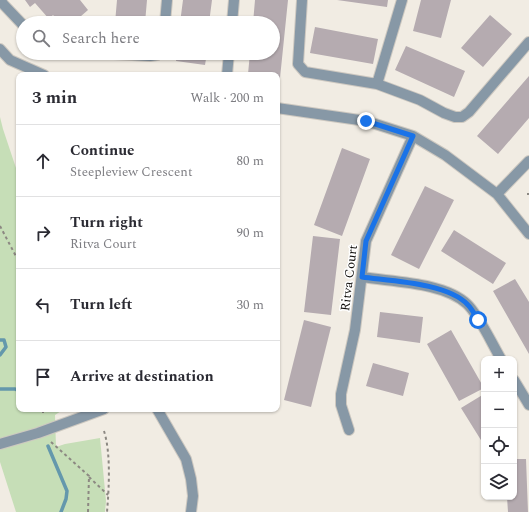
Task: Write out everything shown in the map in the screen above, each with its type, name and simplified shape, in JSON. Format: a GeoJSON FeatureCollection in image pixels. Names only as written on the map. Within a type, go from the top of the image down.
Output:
{"type":"FeatureCollection","features":[{"type":"Feature","properties":{"kind":"street"},"geometry":{"type":"LineString","coordinates":[[1,0],[16,18]]}},
{"type":"Feature","properties":{"kind":"street"},"geometry":{"type":"LineString","coordinates":[[166,16],[167,0]]}},
{"type":"Feature","properties":{"kind":"street"},"geometry":{"type":"LineString","coordinates":[[233,16],[234,0]]}},
{"type":"Feature","properties":{"kind":"street"},"geometry":{"type":"LineString","coordinates":[[302,0],[298,64],[305,72],[377,84],[420,100],[444,113],[455,117],[462,117],[469,112],[529,42]]}},
{"type":"Feature","properties":{"kind":"street"},"geometry":{"type":"LineString","coordinates":[[377,84],[402,0]]}},
{"type":"Feature","properties":{"kind":"street"},"geometry":{"type":"LineString","coordinates":[[0,49],[10,60],[37,72]]}},
{"type":"Feature","properties":{"kind":"street"},"geometry":{"type":"LineString","coordinates":[[227,72],[228,60]]}},
{"type":"Feature","properties":{"kind":"street"},"geometry":{"type":"LineString","coordinates":[[280,108],[366,121],[413,136],[445,155],[497,194],[529,234]]}},
{"type":"Feature","properties":{"kind":"street","name":"Ritva Court"},"geometry":{"type":"LineString","coordinates":[[349,430],[341,405],[341,394],[355,330],[366,241],[413,136]]}},
{"type":"Feature","properties":{"kind":"street"},"geometry":{"type":"LineString","coordinates":[[497,194],[529,161]]}},
{"type":"Feature","properties":{"kind":"street"},"geometry":{"type":"LineString","coordinates":[[362,277],[414,284],[453,294],[468,304],[499,356]]}},
{"type":"Feature","properties":{"kind":"street"},"geometry":{"type":"LineString","coordinates":[[517,385],[529,406]]}},
{"type":"Feature","properties":{"kind":"street"},"geometry":{"type":"LineString","coordinates":[[0,444],[57,427],[96,412]]}},
{"type":"Feature","properties":{"kind":"street"},"geometry":{"type":"LineString","coordinates":[[159,412],[186,459],[193,496],[191,512]]}},
{"type":"Feature","properties":{"kind":"path"},"geometry":{"type":"LineString","coordinates":[[0,226],[16,256]]}},
{"type":"Feature","properties":{"kind":"path"},"geometry":{"type":"LineString","coordinates":[[104,431],[107,440],[107,512]]}},
{"type":"Feature","properties":{"kind":"path"},"geometry":{"type":"LineString","coordinates":[[51,442],[108,495]]}},
{"type":"Feature","properties":{"kind":"path"},"geometry":{"type":"LineString","coordinates":[[88,512],[89,477]]}},
{"type":"Feature","properties":{"kind":"green space"},"geometry":{"type":"Polygon","coordinates":[[[0,117],[16,168],[16,412],[60,412],[55,415],[56,447],[100,438],[106,501],[105,512],[16,512],[0,462],[0,117]]]}},
{"type":"Feature","properties":{"kind":"building"},"geometry":{"type":"Polygon","coordinates":[[[25,0],[80,0],[88,10],[81,16],[46,16],[35,3],[30,7],[25,0]]]}},
{"type":"Feature","properties":{"kind":"building"},"geometry":{"type":"Polygon","coordinates":[[[117,0],[147,0],[146,16],[116,16],[117,0]]]}},
{"type":"Feature","properties":{"kind":"building"},"geometry":{"type":"Polygon","coordinates":[[[183,0],[212,0],[210,16],[181,16],[183,0]]]}},
{"type":"Feature","properties":{"kind":"building"},"geometry":{"type":"Polygon","coordinates":[[[255,0],[288,0],[280,78],[280,72],[248,72],[249,60],[280,60],[280,16],[254,16],[255,0]]]}},
{"type":"Feature","properties":{"kind":"building"},"geometry":{"type":"Polygon","coordinates":[[[337,0],[388,0],[387,7],[337,0]]]}},
{"type":"Feature","properties":{"kind":"building"},"geometry":{"type":"Polygon","coordinates":[[[421,0],[451,0],[441,38],[413,31],[421,0]]]}},
{"type":"Feature","properties":{"kind":"building"},"geometry":{"type":"Polygon","coordinates":[[[490,15],[512,34],[483,67],[461,48],[490,15]]]}},
{"type":"Feature","properties":{"kind":"building"},"geometry":{"type":"Polygon","coordinates":[[[315,27],[378,39],[373,64],[310,53],[315,27]]]}},
{"type":"Feature","properties":{"kind":"building"},"geometry":{"type":"Polygon","coordinates":[[[406,46],[465,71],[454,97],[395,70],[406,46]]]}},
{"type":"Feature","properties":{"kind":"building"},"geometry":{"type":"Polygon","coordinates":[[[176,60],[206,60],[205,65],[176,60]]]}},
{"type":"Feature","properties":{"kind":"building"},"geometry":{"type":"Polygon","coordinates":[[[529,76],[529,118],[498,154],[477,136],[529,76]]]}},
{"type":"Feature","properties":{"kind":"building"},"geometry":{"type":"Polygon","coordinates":[[[342,148],[370,159],[342,236],[314,225],[342,148]]]}},
{"type":"Feature","properties":{"kind":"building"},"geometry":{"type":"Polygon","coordinates":[[[425,186],[454,200],[419,269],[391,255],[425,186]]]}},
{"type":"Feature","properties":{"kind":"building"},"geometry":{"type":"Polygon","coordinates":[[[454,230],[506,263],[493,284],[441,251],[454,230]]]}},
{"type":"Feature","properties":{"kind":"building"},"geometry":{"type":"Polygon","coordinates":[[[313,236],[340,239],[331,315],[304,312],[313,236]]]}},
{"type":"Feature","properties":{"kind":"building"},"geometry":{"type":"Polygon","coordinates":[[[515,279],[529,302],[529,354],[493,291],[515,279]]]}},
{"type":"Feature","properties":{"kind":"building"},"geometry":{"type":"Polygon","coordinates":[[[380,312],[423,317],[420,343],[377,337],[380,312]]]}},
{"type":"Feature","properties":{"kind":"building"},"geometry":{"type":"Polygon","coordinates":[[[304,320],[331,327],[311,407],[284,400],[304,320]]]}},
{"type":"Feature","properties":{"kind":"building"},"geometry":{"type":"Polygon","coordinates":[[[451,330],[481,383],[481,390],[459,401],[427,344],[451,330]]]}},
{"type":"Feature","properties":{"kind":"building"},"geometry":{"type":"Polygon","coordinates":[[[373,363],[409,373],[403,396],[366,386],[373,363]]]}},
{"type":"Feature","properties":{"kind":"building"},"geometry":{"type":"Polygon","coordinates":[[[481,396],[481,440],[461,408],[481,396]]]}},
{"type":"Feature","properties":{"kind":"building"},"geometry":{"type":"Polygon","coordinates":[[[517,459],[526,459],[528,512],[508,512],[507,500],[517,500],[517,459]]]}},
{"type":"Feature","properties":{"kind":"waterway"},"geometry":{"type":"LineString","coordinates":[[0,340],[4,340],[6,347],[0,355]]}},
{"type":"Feature","properties":{"kind":"waterway"},"geometry":{"type":"LineString","coordinates":[[0,389],[16,390]]}},
{"type":"Feature","properties":{"kind":"waterway"},"geometry":{"type":"LineString","coordinates":[[48,446],[67,491],[66,499],[61,512]]}},
{"type":"Feature","properties":{"kind":"route"},"geometry":{"type":"LineString","coordinates":[[366,121],[413,136],[366,241],[362,277],[414,284],[453,294],[468,304],[478,320]]}}]}
